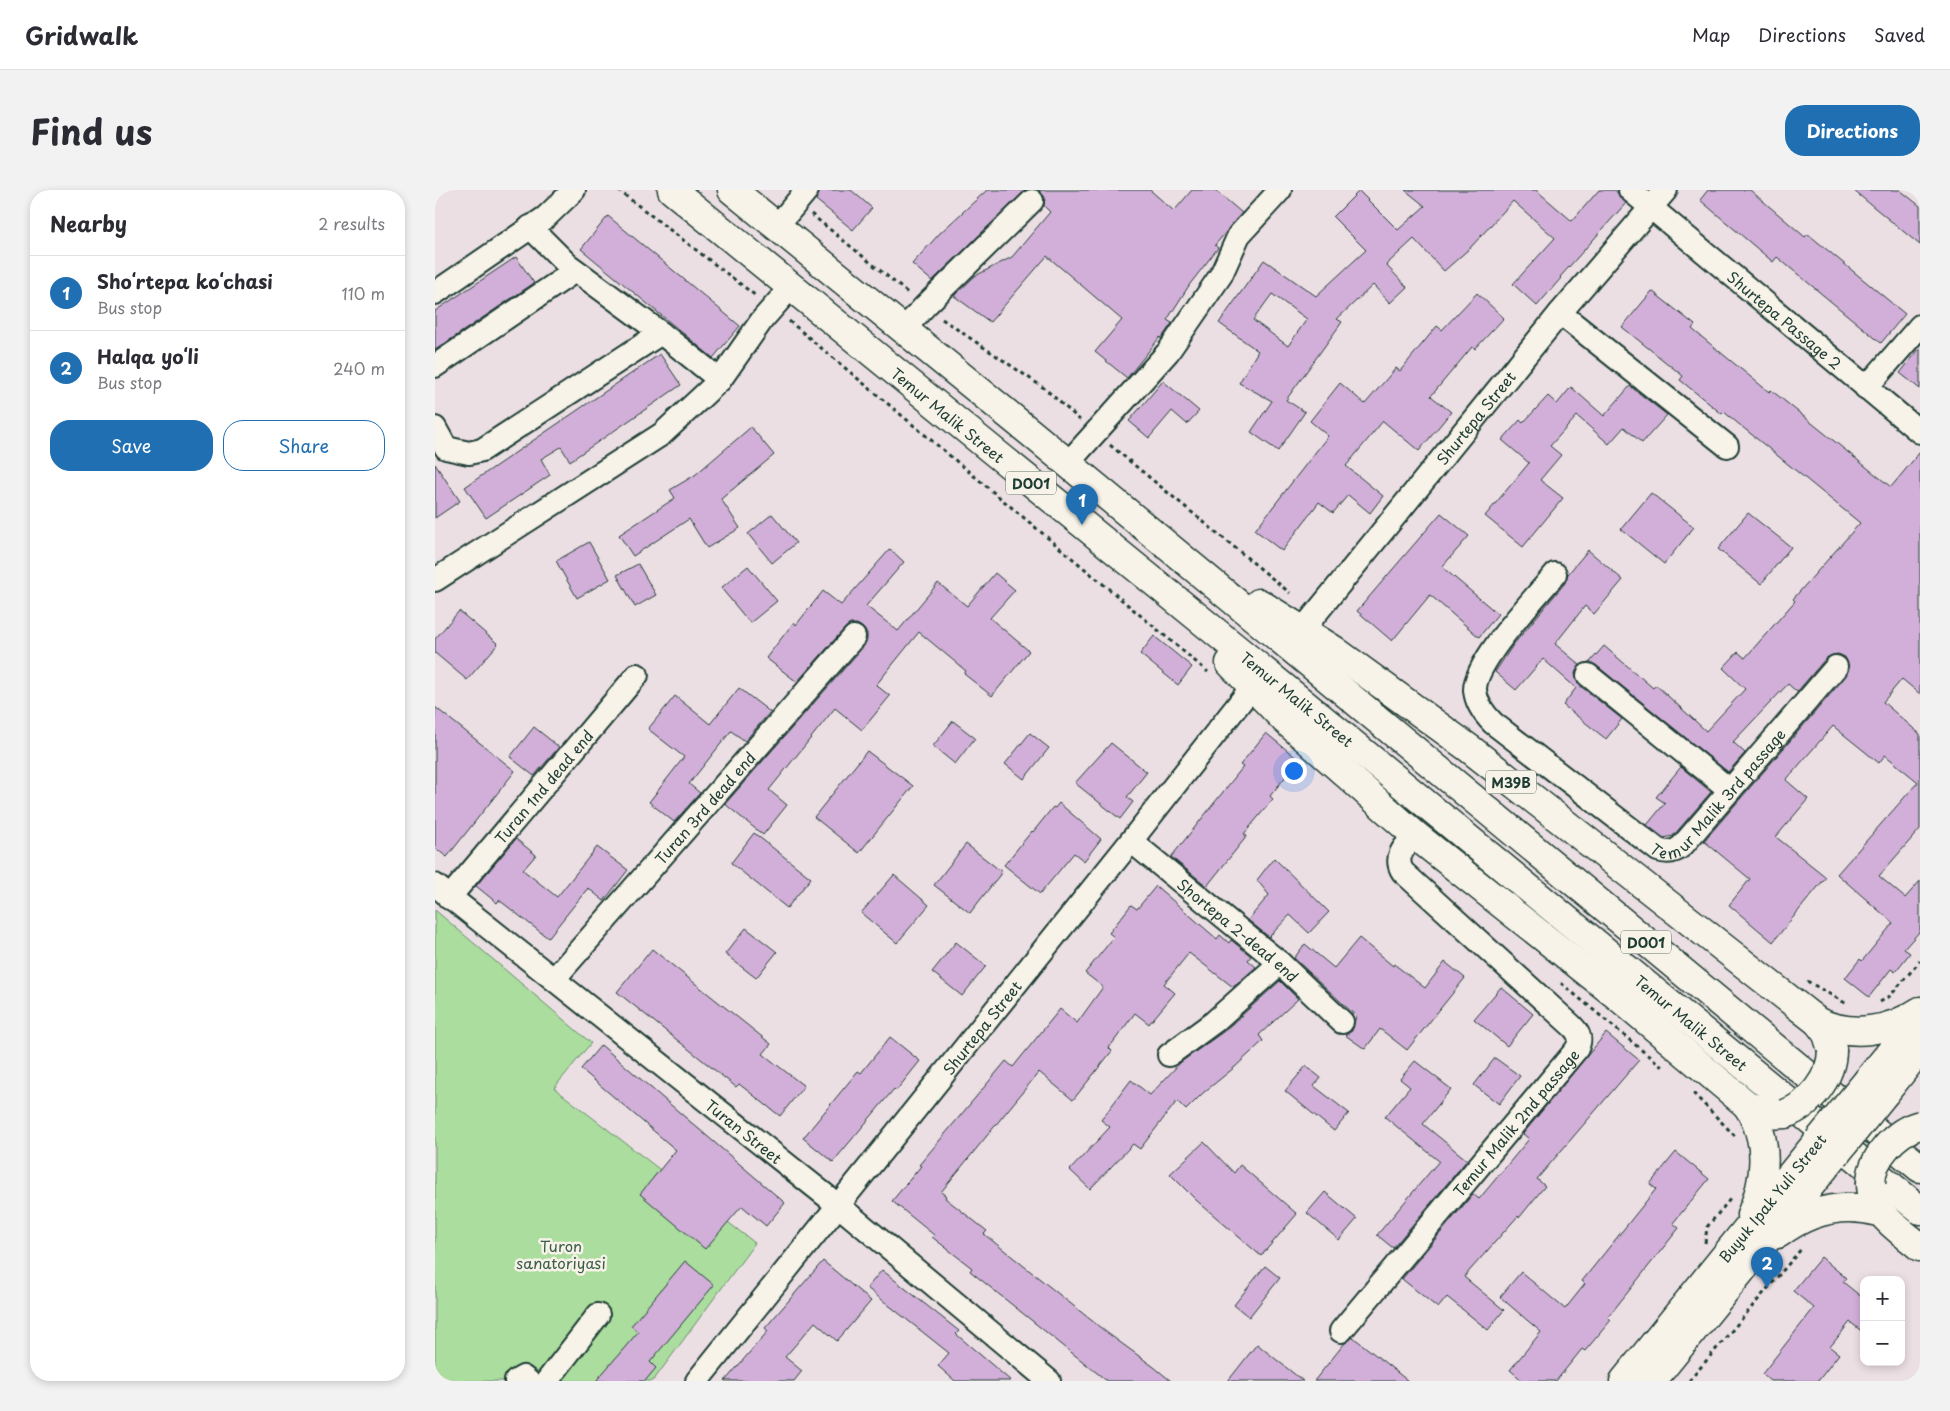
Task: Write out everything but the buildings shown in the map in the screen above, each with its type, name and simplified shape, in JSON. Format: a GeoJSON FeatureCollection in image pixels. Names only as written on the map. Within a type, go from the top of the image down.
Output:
{"type":"FeatureCollection","features":[{"type":"Feature","properties":{"kind":"main road","name":"Temur Malik Street"},"geometry":{"type":"LineString","coordinates":[[672,190],[1139,571],[1258,679],[1920,1210]]}},
{"type":"Feature","properties":{"kind":"main road","name":"Temur Malik Street"},"geometry":{"type":"LineString","coordinates":[[732,190],[1165,543],[1302,630],[1920,1168]]}},
{"type":"Feature","properties":{"kind":"main road","name":"M39B"},"geometry":{"type":"LineString","coordinates":[[1302,630],[1334,650],[1470,749],[1818,1022],[1827,1034],[1831,1050],[1830,1066],[1815,1092],[1799,1108],[1785,1114],[1767,1115],[1747,1105]]}},
{"type":"Feature","properties":{"kind":"main road"},"geometry":{"type":"LineString","coordinates":[[1258,679],[1285,720],[1415,835],[1615,994],[1747,1105],[1756,1120],[1761,1136],[1765,1162],[1750,1243]]}},
{"type":"Feature","properties":{"kind":"main road","name":"M39B"},"geometry":{"type":"LineString","coordinates":[[1818,1022],[1846,1030],[1868,1031],[1890,1026],[1920,1011]]}},
{"type":"Feature","properties":{"kind":"main road","name":"Buyuk Ipak Yuli Street"},"geometry":{"type":"LineString","coordinates":[[1624,1381],[1750,1243],[1877,1087],[1920,1016]]}},
{"type":"Feature","properties":{"kind":"main road","name":"Buyuk Ipak Yuli Street"},"geometry":{"type":"LineString","coordinates":[[1877,1087],[1920,1049]]}},
{"type":"Feature","properties":{"kind":"main road"},"geometry":{"type":"LineString","coordinates":[[1920,1125],[1902,1133],[1885,1149],[1875,1168],[1871,1183],[1873,1200],[1879,1212],[1920,1247]]}},
{"type":"Feature","properties":{"kind":"main road"},"geometry":{"type":"LineString","coordinates":[[1750,1243],[1817,1213],[1847,1208],[1879,1212]]}},
{"type":"Feature","properties":{"kind":"main road","name":"Buyuk Ipak Yuli Street"},"geometry":{"type":"LineString","coordinates":[[1652,1381],[1750,1243]]}},
{"type":"Feature","properties":{"kind":"street"},"geometry":{"type":"LineString","coordinates":[[435,293],[547,217],[574,190]]}},
{"type":"Feature","properties":{"kind":"street"},"geometry":{"type":"LineString","coordinates":[[1067,463],[1168,352],[1221,275],[1239,234],[1280,190]]}},
{"type":"Feature","properties":{"kind":"street","name":"Shurtepa Passage 2"},"geometry":{"type":"LineString","coordinates":[[1630,190],[1920,432]]}},
{"type":"Feature","properties":{"kind":"street","name":"Shurtepa Street"},"geometry":{"type":"LineString","coordinates":[[1302,630],[1560,313],[1666,190]]}},
{"type":"Feature","properties":{"kind":"street"},"geometry":{"type":"LineString","coordinates":[[777,226],[802,196]]}},
{"type":"Feature","properties":{"kind":"street"},"geometry":{"type":"LineString","coordinates":[[904,329],[1032,201]]}},
{"type":"Feature","properties":{"kind":"street"},"geometry":{"type":"LineString","coordinates":[[530,227],[575,271],[661,333],[720,380]]}},
{"type":"Feature","properties":{"kind":"street"},"geometry":{"type":"LineString","coordinates":[[435,366],[575,271]]}},
{"type":"Feature","properties":{"kind":"street"},"geometry":{"type":"LineString","coordinates":[[435,580],[662,434],[720,380],[773,308],[791,287]]}},
{"type":"Feature","properties":{"kind":"street"},"geometry":{"type":"LineString","coordinates":[[1560,313],[1727,446]]}},
{"type":"Feature","properties":{"kind":"street"},"geometry":{"type":"LineString","coordinates":[[1866,388],[1920,326]]}},
{"type":"Feature","properties":{"kind":"street"},"geometry":{"type":"LineString","coordinates":[[435,428],[446,448],[469,453],[482,450],[661,333]]}},
{"type":"Feature","properties":{"kind":"street","name":"Temur Malik 3rd passage"},"geometry":{"type":"LineString","coordinates":[[1555,574],[1491,652],[1479,670],[1475,689],[1477,699],[1486,716],[1493,723],[1658,850],[1672,852],[1682,846],[1836,667]]}},
{"type":"Feature","properties":{"kind":"street","name":"Turan 3rd dead end"},"geometry":{"type":"LineString","coordinates":[[554,979],[854,637]]}},
{"type":"Feature","properties":{"kind":"street","name":"Turаn 1nd dead end"},"geometry":{"type":"LineString","coordinates":[[442,892],[637,675]]}},
{"type":"Feature","properties":{"kind":"street"},"geometry":{"type":"LineString","coordinates":[[1588,675],[1730,790]]}},
{"type":"Feature","properties":{"kind":"street","name":"Shurtepa Street"},"geometry":{"type":"LineString","coordinates":[[697,1381],[1131,841],[1258,679]]}},
{"type":"Feature","properties":{"kind":"street"},"geometry":{"type":"LineString","coordinates":[[1470,749],[1493,723]]}},
{"type":"Feature","properties":{"kind":"street","name":"Temur Malik 2nd passage"},"geometry":{"type":"LineString","coordinates":[[1341,1331],[1516,1123],[1579,1044],[1580,1037],[1572,1026],[1403,872],[1400,867],[1400,855],[1415,835]]}},
{"type":"Feature","properties":{"kind":"street","name":"Shortepa 2-dead end"},"geometry":{"type":"LineString","coordinates":[[1131,841],[1280,963],[1342,1022]]}},
{"type":"Feature","properties":{"kind":"street","name":"Turan Street"},"geometry":{"type":"LineString","coordinates":[[442,892],[839,1206],[1049,1381]]}},
{"type":"Feature","properties":{"kind":"street"},"geometry":{"type":"LineString","coordinates":[[1169,1055],[1214,1022],[1280,963]]}},
{"type":"Feature","properties":{"kind":"street"},"geometry":{"type":"LineString","coordinates":[[547,1381],[598,1315]]}},
{"type":"Feature","properties":{"kind":"street"},"geometry":{"type":"LineString","coordinates":[[516,1381],[523,1377],[528,1381]]}},
{"type":"Feature","properties":{"kind":"path"},"geometry":{"type":"LineString","coordinates":[[618,190],[773,308],[1213,676]]}},
{"type":"Feature","properties":{"kind":"path"},"geometry":{"type":"LineString","coordinates":[[802,196],[925,306],[1044,388],[1095,432],[1302,630]]}},
{"type":"Feature","properties":{"kind":"path"},"geometry":{"type":"LineString","coordinates":[[1553,977],[1664,1069]]}},
{"type":"Feature","properties":{"kind":"path"},"geometry":{"type":"LineString","coordinates":[[1832,996],[1847,1004]]}},
{"type":"Feature","properties":{"kind":"path"},"geometry":{"type":"LineString","coordinates":[[1692,1092],[1737,1139]]}},
{"type":"Feature","properties":{"kind":"path"},"geometry":{"type":"LineString","coordinates":[[1689,1381],[1798,1251],[1807,1244]]}},
{"type":"Feature","properties":{"kind":"green space","name":"Turon sanatoriyasi"},"geometry":{"type":"Polygon","coordinates":[[[435,910],[591,1043],[554,1088],[755,1243],[653,1381],[435,1381],[435,910]]]}},
{"type":"Feature","properties":{"kind":"place","name":"Shoʻrtepa koʻchasi"},"geometry":{"type":"Point","coordinates":[1082,525]}},
{"type":"Feature","properties":{"kind":"place","name":"Halqa yoʻli"},"geometry":{"type":"Point","coordinates":[1767,1288]}}]}
